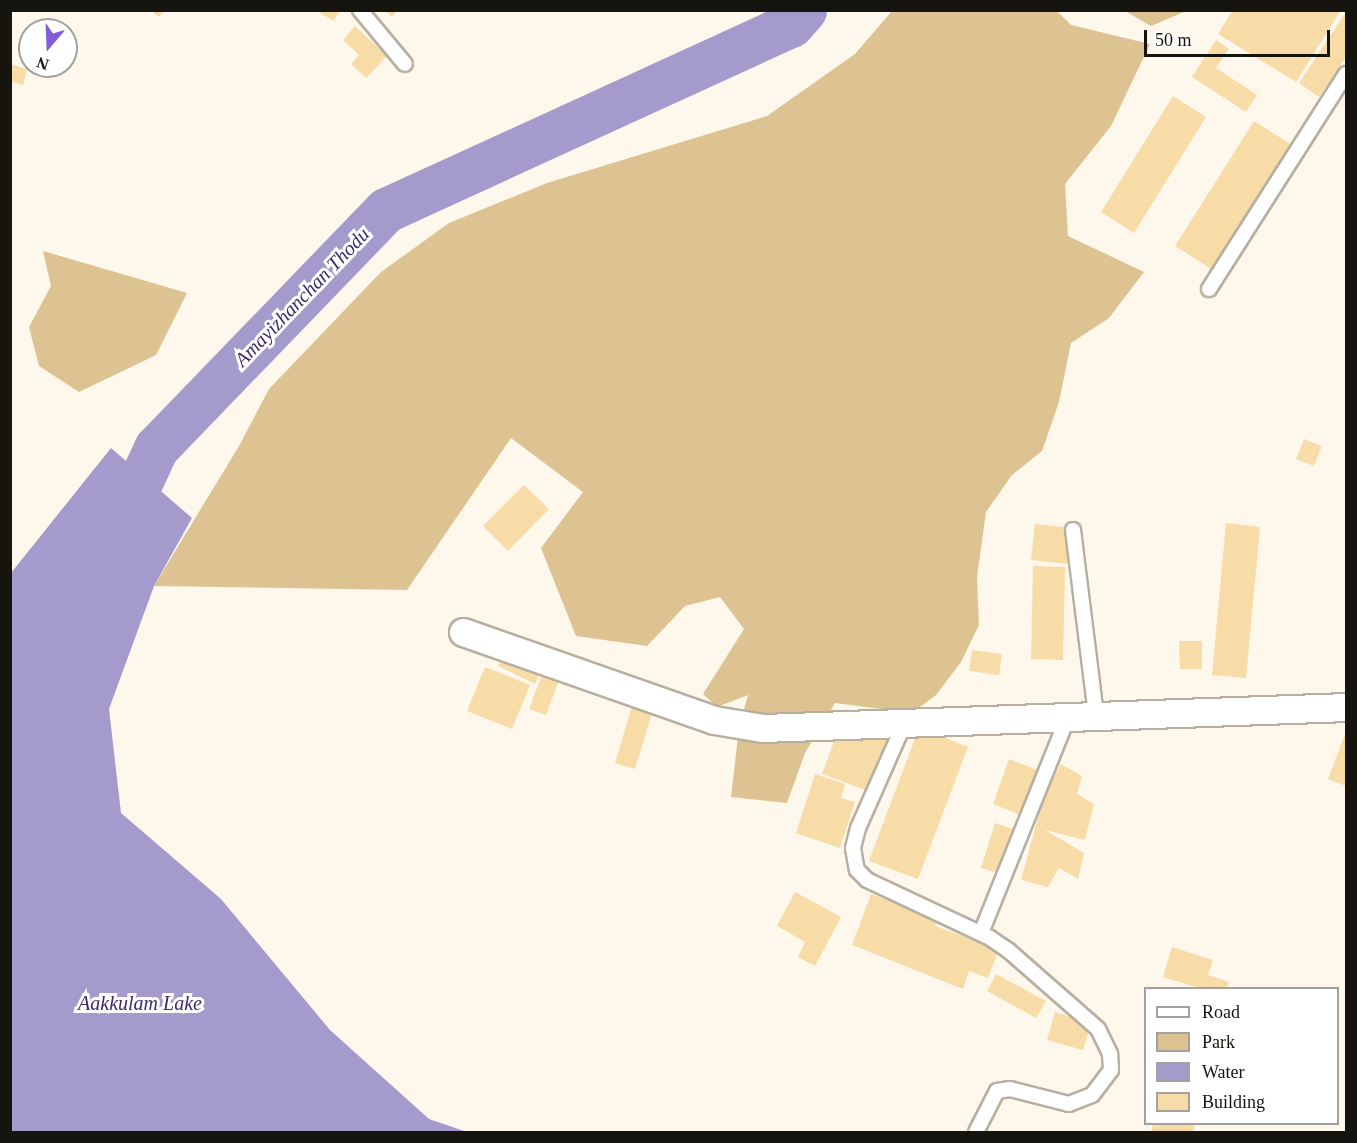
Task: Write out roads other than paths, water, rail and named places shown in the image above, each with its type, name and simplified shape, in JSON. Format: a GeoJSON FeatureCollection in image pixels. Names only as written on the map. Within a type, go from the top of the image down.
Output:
{"type":"FeatureCollection","features":[{"type":"Feature","properties":{"kind":"street"},"geometry":{"type":"LineString","coordinates":[[463,632],[714,720],[763,728],[1069,714],[1347,707]]}},
{"type":"Feature","properties":{"kind":"lane"},"geometry":{"type":"LineString","coordinates":[[360,10],[405,64]]}},
{"type":"Feature","properties":{"kind":"lane"},"geometry":{"type":"LineString","coordinates":[[1209,289],[1347,74]]}},
{"type":"Feature","properties":{"kind":"lane"},"geometry":{"type":"LineString","coordinates":[[1073,530],[1096,714]]}},
{"type":"Feature","properties":{"kind":"lane"},"geometry":{"type":"LineString","coordinates":[[981,933],[1069,714]]}},
{"type":"Feature","properties":{"kind":"lane"},"geometry":{"type":"LineString","coordinates":[[905,722],[858,828],[853,848],[857,870],[867,880],[981,933],[1009,951],[1098,1029],[1110,1054],[1111,1070],[1092,1095],[1069,1104],[1010,1089],[997,1091],[976,1132]]}},
{"type":"Feature","properties":{"kind":"water","name":"Aakkulam Lake"},"geometry":{"type":"Polygon","coordinates":[[[111,448],[192,518],[154,586],[109,709],[121,813],[221,899],[330,1030],[429,1119],[467,1132],[11,1132],[11,573],[111,448]]]}},
{"type":"Feature","properties":{"kind":"waterway","name":"Amayizhanchan Thodu"},"geometry":{"type":"LineString","coordinates":[[117,532],[156,448],[386,210],[791,25],[804,10]]}}]}
